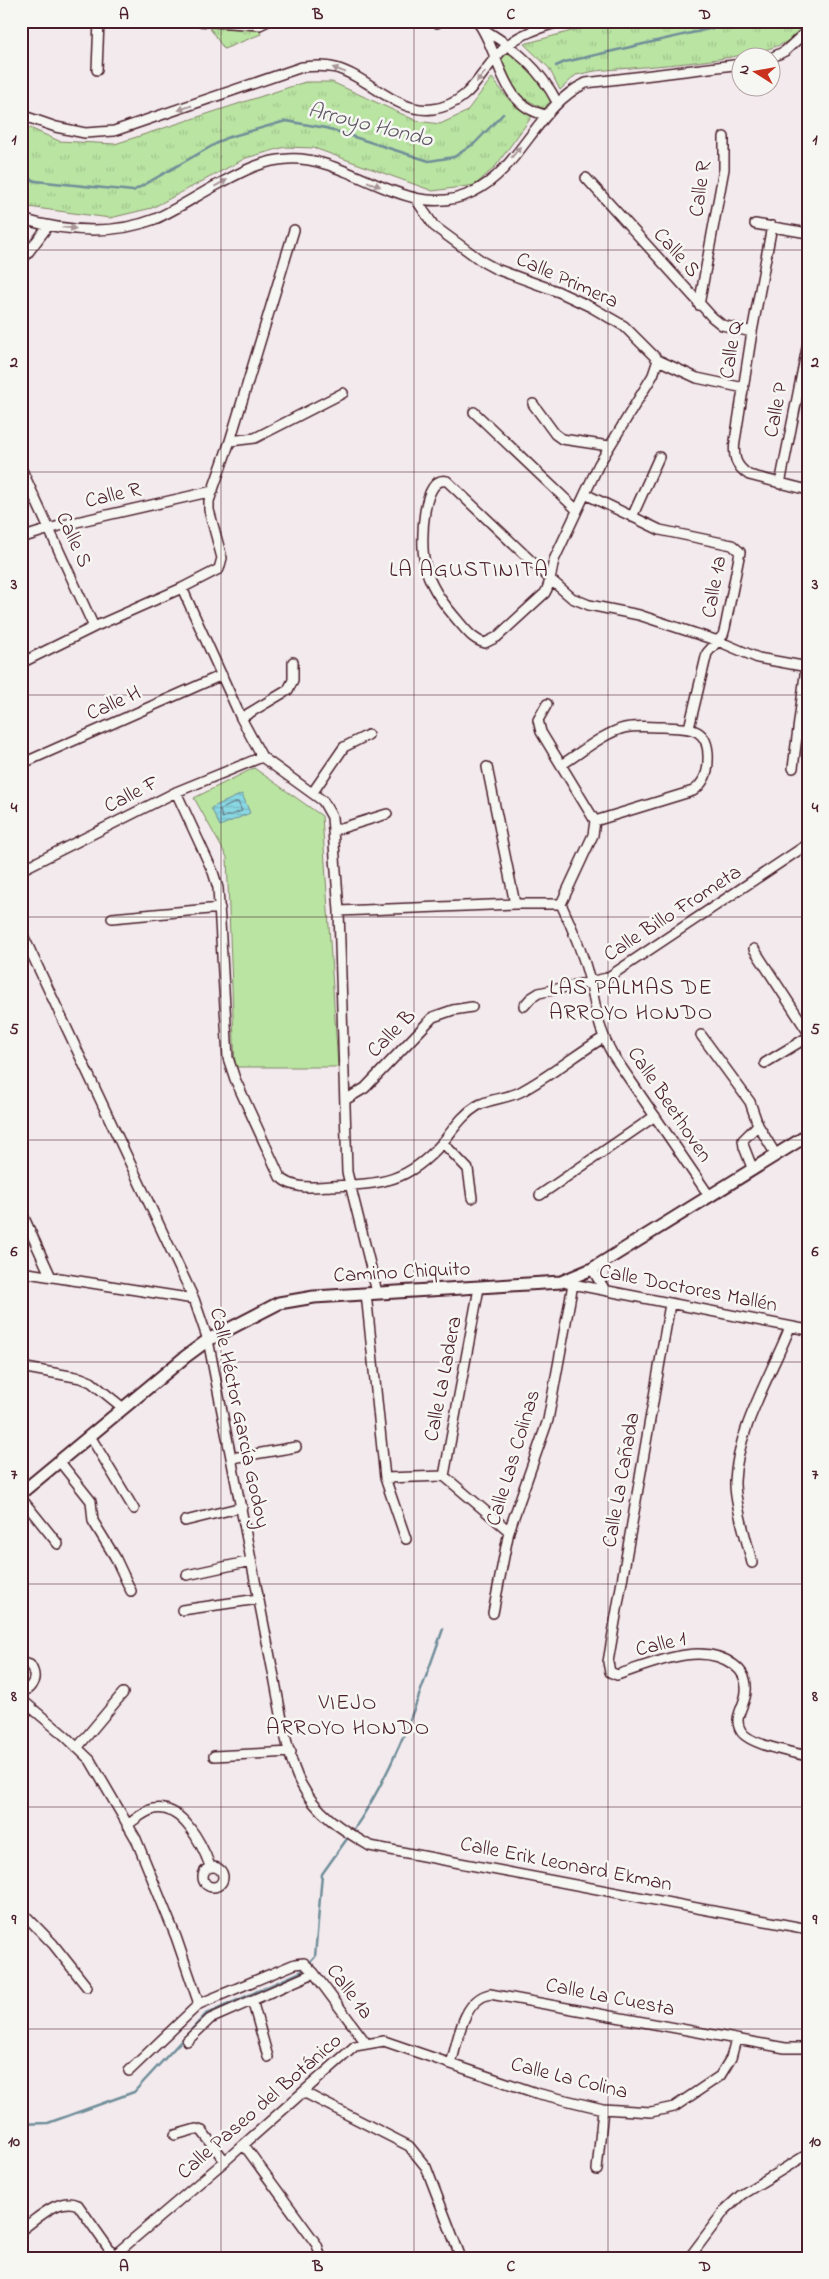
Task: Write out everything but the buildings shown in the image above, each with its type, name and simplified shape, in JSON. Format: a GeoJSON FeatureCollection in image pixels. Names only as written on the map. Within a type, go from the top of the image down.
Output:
{"type":"FeatureCollection","features":[{"type":"Feature","properties":{"kind":"main road","name":"Camino Chiquito"},"geometry":{"type":"LineString","coordinates":[[21,1493],[60,1462],[122,1407],[208,1340],[279,1303],[314,1297],[371,1293],[567,1283],[710,1197],[808,1135]]}},
{"type":"Feature","properties":{"kind":"street"},"geometry":{"type":"LineString","coordinates":[[97,70],[99,21]]}},
{"type":"Feature","properties":{"kind":"street"},"geometry":{"type":"LineString","coordinates":[[199,21],[260,25],[268,21]]}},
{"type":"Feature","properties":{"kind":"street"},"geometry":{"type":"LineString","coordinates":[[477,21],[483,29],[504,81],[517,100],[535,111],[547,115]]}},
{"type":"Feature","properties":{"kind":"street"},"geometry":{"type":"LineString","coordinates":[[21,115],[56,127],[85,133],[114,131],[302,67],[322,65],[338,68],[406,106],[432,109],[460,100],[483,75],[494,58],[522,35],[561,21]]}},
{"type":"Feature","properties":{"kind":"street"},"geometry":{"type":"LineString","coordinates":[[483,29],[509,44],[535,68],[557,102]]}},
{"type":"Feature","properties":{"kind":"street"},"geometry":{"type":"LineString","coordinates":[[782,52],[808,30]]}},
{"type":"Feature","properties":{"kind":"street"},"geometry":{"type":"LineString","coordinates":[[21,219],[48,226],[86,230],[122,228],[155,219],[249,168],[289,159],[313,160],[414,198],[434,201],[454,199],[473,192],[494,179],[557,102],[571,90],[586,83],[732,65]]}},
{"type":"Feature","properties":{"kind":"street","name":"Calle R"},"geometry":{"type":"LineString","coordinates":[[699,305],[724,169],[724,136]]}},
{"type":"Feature","properties":{"kind":"street","name":"Calle S"},"geometry":{"type":"LineString","coordinates":[[586,178],[699,305],[722,325],[752,332]]}},
{"type":"Feature","properties":{"kind":"street","name":"Calle Primera"},"geometry":{"type":"LineString","coordinates":[[414,198],[434,226],[475,257],[496,269],[558,292],[624,326],[658,360],[697,378],[744,388]]}},
{"type":"Feature","properties":{"kind":"street"},"geometry":{"type":"LineString","coordinates":[[755,224],[808,232]]}},
{"type":"Feature","properties":{"kind":"street"},"geometry":{"type":"LineString","coordinates":[[21,262],[48,226]]}},
{"type":"Feature","properties":{"kind":"street","name":"Calle Q"},"geometry":{"type":"LineString","coordinates":[[772,226],[752,332],[734,458],[742,470],[749,475],[780,484]]}},
{"type":"Feature","properties":{"kind":"street"},"geometry":{"type":"LineString","coordinates":[[21,664],[94,627],[182,588],[219,569],[222,558],[209,510],[209,501],[230,441],[294,230]]}},
{"type":"Feature","properties":{"kind":"street","name":"Calle P"},"geometry":{"type":"LineString","coordinates":[[780,484],[808,343]]}},
{"type":"Feature","properties":{"kind":"street"},"geometry":{"type":"LineString","coordinates":[[658,360],[653,375],[610,446],[577,510],[554,560],[550,579],[545,592],[496,637],[485,643],[472,637],[441,600],[430,580],[424,560],[422,540],[429,494],[436,482],[447,481],[550,579],[572,598],[589,605],[639,615],[718,641],[758,658],[807,667],[793,768]]}},
{"type":"Feature","properties":{"kind":"street"},"geometry":{"type":"LineString","coordinates":[[230,441],[255,438],[344,393]]}},
{"type":"Feature","properties":{"kind":"street"},"geometry":{"type":"LineString","coordinates":[[533,404],[555,434],[562,439],[610,446]]}},
{"type":"Feature","properties":{"kind":"street"},"geometry":{"type":"LineString","coordinates":[[474,412],[577,510]]}},
{"type":"Feature","properties":{"kind":"street"},"geometry":{"type":"LineString","coordinates":[[632,517],[659,457]]}},
{"type":"Feature","properties":{"kind":"street","name":"Calle S"},"geometry":{"type":"LineString","coordinates":[[21,468],[94,627]]}},
{"type":"Feature","properties":{"kind":"street"},"geometry":{"type":"LineString","coordinates":[[780,484],[808,490]]}},
{"type":"Feature","properties":{"kind":"street","name":"Calle R"},"geometry":{"type":"LineString","coordinates":[[21,538],[48,529],[213,491]]}},
{"type":"Feature","properties":{"kind":"street","name":"Calle 1a"},"geometry":{"type":"LineString","coordinates":[[585,494],[672,534],[732,545],[738,548],[741,556],[726,628],[718,641],[706,653],[689,728]]}},
{"type":"Feature","properties":{"kind":"street"},"geometry":{"type":"LineString","coordinates":[[182,588],[241,718],[262,757],[313,792],[323,801],[332,817],[335,830],[339,911],[349,1185],[371,1293],[384,1478],[406,1539]]}},
{"type":"Feature","properties":{"kind":"street"},"geometry":{"type":"LineString","coordinates":[[241,718],[288,690],[293,680],[293,662]]}},
{"type":"Feature","properties":{"kind":"street","name":"Calle H"},"geometry":{"type":"LineString","coordinates":[[21,764],[222,675]]}},
{"type":"Feature","properties":{"kind":"street"},"geometry":{"type":"LineString","coordinates":[[339,911],[561,904],[593,835],[595,821],[539,728],[540,716],[547,704]]}},
{"type":"Feature","properties":{"kind":"street"},"geometry":{"type":"LineString","coordinates":[[561,765],[607,735],[637,726],[689,728],[699,733],[708,747],[708,766],[705,777],[698,788],[687,794],[595,821]]}},
{"type":"Feature","properties":{"kind":"street"},"geometry":{"type":"LineString","coordinates":[[313,792],[344,747],[368,735]]}},
{"type":"Feature","properties":{"kind":"street","name":"Calle F"},"geometry":{"type":"LineString","coordinates":[[21,870],[176,792],[262,757]]}},
{"type":"Feature","properties":{"kind":"street"},"geometry":{"type":"LineString","coordinates":[[486,767],[514,904]]}},
{"type":"Feature","properties":{"kind":"street"},"geometry":{"type":"LineString","coordinates":[[176,792],[213,872],[220,908],[224,1021],[228,1058],[235,1079],[280,1177],[292,1185],[304,1187],[349,1185],[396,1179],[418,1167],[470,1110],[483,1103],[522,1091],[603,1038]]}},
{"type":"Feature","properties":{"kind":"street"},"geometry":{"type":"LineString","coordinates":[[335,830],[387,814]]}},
{"type":"Feature","properties":{"kind":"street","name":"Calle Billo Frometa"},"geometry":{"type":"LineString","coordinates":[[524,1006],[539,993],[607,978],[808,844]]}},
{"type":"Feature","properties":{"kind":"street","name":"Calle Beethoven"},"geometry":{"type":"LineString","coordinates":[[561,904],[577,939],[590,982],[596,1018],[603,1038],[710,1197]]}},
{"type":"Feature","properties":{"kind":"street"},"geometry":{"type":"LineString","coordinates":[[112,918],[220,908]]}},
{"type":"Feature","properties":{"kind":"street","name":"Calle Héctor García Godoy"},"geometry":{"type":"LineString","coordinates":[[21,931],[194,1299],[208,1340],[242,1507],[258,1599],[290,1752],[300,1782],[310,1800],[326,1817]]}},
{"type":"Feature","properties":{"kind":"street"},"geometry":{"type":"LineString","coordinates":[[754,949],[808,1032]]}},
{"type":"Feature","properties":{"kind":"street","name":"Calle B"},"geometry":{"type":"LineString","coordinates":[[346,1100],[364,1088],[433,1018],[453,1010],[472,1007]]}},
{"type":"Feature","properties":{"kind":"street"},"geometry":{"type":"LineString","coordinates":[[701,1035],[750,1102],[758,1125],[776,1155]]}},
{"type":"Feature","properties":{"kind":"street"},"geometry":{"type":"LineString","coordinates":[[764,1063],[808,1037]]}},
{"type":"Feature","properties":{"kind":"street"},"geometry":{"type":"LineString","coordinates":[[540,1195],[655,1116]]}},
{"type":"Feature","properties":{"kind":"street"},"geometry":{"type":"LineString","coordinates":[[753,1170],[743,1140],[758,1125]]}},
{"type":"Feature","properties":{"kind":"street"},"geometry":{"type":"LineString","coordinates":[[442,1142],[468,1169],[472,1198]]}},
{"type":"Feature","properties":{"kind":"street"},"geometry":{"type":"LineString","coordinates":[[21,1211],[51,1277]]}},
{"type":"Feature","properties":{"kind":"street"},"geometry":{"type":"LineString","coordinates":[[592,1269],[605,1290]]}},
{"type":"Feature","properties":{"kind":"street"},"geometry":{"type":"LineString","coordinates":[[21,1272],[194,1299]]}},
{"type":"Feature","properties":{"kind":"street","name":"Calle Doctores Mallén"},"geometry":{"type":"LineString","coordinates":[[567,1283],[808,1330]]}},
{"type":"Feature","properties":{"kind":"street","name":"Calle Las Colinas"},"geometry":{"type":"LineString","coordinates":[[493,1613],[509,1531],[548,1420],[567,1283]]}},
{"type":"Feature","properties":{"kind":"street","name":"Calle La Ladera"},"geometry":{"type":"LineString","coordinates":[[444,1476],[479,1288]]}},
{"type":"Feature","properties":{"kind":"street","name":"Calle La Cañada"},"geometry":{"type":"LineString","coordinates":[[608,1662],[670,1304]]}},
{"type":"Feature","properties":{"kind":"street"},"geometry":{"type":"LineString","coordinates":[[752,1563],[734,1482],[738,1461],[759,1396],[779,1356],[790,1326]]}},
{"type":"Feature","properties":{"kind":"street"},"geometry":{"type":"LineString","coordinates":[[21,1367],[81,1378],[91,1382],[122,1407]]}},
{"type":"Feature","properties":{"kind":"street"},"geometry":{"type":"LineString","coordinates":[[90,1436],[134,1509]]}},
{"type":"Feature","properties":{"kind":"street"},"geometry":{"type":"LineString","coordinates":[[232,1458],[296,1447]]}},
{"type":"Feature","properties":{"kind":"street"},"geometry":{"type":"LineString","coordinates":[[60,1462],[91,1501],[93,1521],[115,1557],[131,1591]]}},
{"type":"Feature","properties":{"kind":"street"},"geometry":{"type":"LineString","coordinates":[[384,1478],[444,1476],[509,1531]]}},
{"type":"Feature","properties":{"kind":"street"},"geometry":{"type":"LineString","coordinates":[[21,1498],[58,1544]]}},
{"type":"Feature","properties":{"kind":"street"},"geometry":{"type":"LineString","coordinates":[[185,1522],[242,1507]]}},
{"type":"Feature","properties":{"kind":"street"},"geometry":{"type":"LineString","coordinates":[[187,1575],[251,1561]]}},
{"type":"Feature","properties":{"kind":"street"},"geometry":{"type":"LineString","coordinates":[[182,1610],[258,1599]]}},
{"type":"Feature","properties":{"kind":"street","name":"Calle 1"},"geometry":{"type":"LineString","coordinates":[[608,1662],[610,1672],[617,1674],[667,1658],[701,1654],[727,1660],[739,1669],[745,1678],[746,1692],[738,1720],[741,1732],[751,1741],[808,1756]]}},
{"type":"Feature","properties":{"kind":"street"},"geometry":{"type":"LineString","coordinates":[[21,1662],[30,1665],[35,1676],[34,1683],[21,1694]]}},
{"type":"Feature","properties":{"kind":"street"},"geometry":{"type":"LineString","coordinates":[[77,1748],[123,1693]]}},
{"type":"Feature","properties":{"kind":"street"},"geometry":{"type":"LineString","coordinates":[[21,1699],[90,1760],[146,1862],[199,2004],[129,2071]]}},
{"type":"Feature","properties":{"kind":"street"},"geometry":{"type":"LineString","coordinates":[[214,1756],[290,1752]]}},
{"type":"Feature","properties":{"kind":"street"},"geometry":{"type":"LineString","coordinates":[[127,1825],[151,1810],[165,1810],[177,1814],[196,1837],[210,1866]]}},
{"type":"Feature","properties":{"kind":"street","name":"Calle Erik Leonard Ekman"},"geometry":{"type":"LineString","coordinates":[[326,1817],[346,1832],[370,1846],[808,1929]]}},
{"type":"Feature","properties":{"kind":"street"},"geometry":{"type":"LineString","coordinates":[[21,1910],[53,1944],[87,1987]]}},
{"type":"Feature","properties":{"kind":"street","name":"Calle 1a"},"geometry":{"type":"LineString","coordinates":[[199,2004],[294,1964],[304,1963],[314,1973],[366,2043]]}},
{"type":"Feature","properties":{"kind":"street"},"geometry":{"type":"LineString","coordinates":[[187,2041],[210,2019],[314,1973]]}},
{"type":"Feature","properties":{"kind":"street","name":"Calle La Cuesta"},"geometry":{"type":"LineString","coordinates":[[451,2064],[466,2015],[478,1999],[490,1994],[786,2048],[807,2047]]}},
{"type":"Feature","properties":{"kind":"street"},"geometry":{"type":"LineString","coordinates":[[252,2000],[268,2057]]}},
{"type":"Feature","properties":{"kind":"street","name":"Calle La Colina"},"geometry":{"type":"LineString","coordinates":[[451,2064],[536,2093],[603,2110],[651,2112],[674,2107],[720,2076],[731,2058],[736,2039]]}},
{"type":"Feature","properties":{"kind":"street","name":"Calle Paseo del Botánico"},"geometry":{"type":"LineString","coordinates":[[112,2257],[226,2161],[355,2046],[384,2041],[451,2064]]}},
{"type":"Feature","properties":{"kind":"street"},"geometry":{"type":"LineString","coordinates":[[303,2092],[409,2146],[426,2167],[461,2258]]}},
{"type":"Feature","properties":{"kind":"street"},"geometry":{"type":"LineString","coordinates":[[597,2170],[603,2110]]}},
{"type":"Feature","properties":{"kind":"street"},"geometry":{"type":"LineString","coordinates":[[175,2135],[196,2129],[202,2131],[226,2161]]}},
{"type":"Feature","properties":{"kind":"street"},"geometry":{"type":"LineString","coordinates":[[244,2145],[316,2245],[321,2258]]}},
{"type":"Feature","properties":{"kind":"street"},"geometry":{"type":"LineString","coordinates":[[689,2258],[725,2210],[741,2195],[808,2154]]}},
{"type":"Feature","properties":{"kind":"street"},"geometry":{"type":"LineString","coordinates":[[21,2230],[62,2203],[71,2202],[78,2205],[112,2257]]}},
{"type":"Feature","properties":{"kind":"green space"},"geometry":{"type":"Polygon","coordinates":[[[608,21],[804,21],[796,35],[782,44],[769,48],[732,48],[732,57],[670,65],[595,71],[576,75],[560,90],[549,68],[524,44],[608,21]]]}},
{"type":"Feature","properties":{"kind":"green space"},"geometry":{"type":"Polygon","coordinates":[[[209,27],[260,30],[261,34],[224,49],[209,27]]]}},
{"type":"Feature","properties":{"kind":"green space"},"geometry":{"type":"Polygon","coordinates":[[[511,49],[535,70],[552,99],[544,109],[518,95],[500,60],[511,49]]]}},
{"type":"Feature","properties":{"kind":"green space"},"geometry":{"type":"Polygon","coordinates":[[[492,78],[510,101],[533,115],[495,167],[475,185],[433,191],[314,148],[285,147],[246,158],[152,208],[110,218],[21,206],[21,124],[59,141],[115,144],[305,82],[332,82],[417,121],[440,124],[466,112],[492,78]]]}},
{"type":"Feature","properties":{"kind":"green space"},"geometry":{"type":"Polygon","coordinates":[[[254,768],[322,816],[338,1067],[235,1067],[227,857],[194,798],[254,768]]]}},
{"type":"Feature","properties":{"kind":"water"},"geometry":{"type":"Polygon","coordinates":[[[242,794],[250,813],[220,826],[211,808],[242,794]]]}},
{"type":"Feature","properties":{"kind":"waterway","name":"Arroyo Hondo"},"geometry":{"type":"LineString","coordinates":[[556,66],[565,62],[722,26],[735,21]]}},
{"type":"Feature","properties":{"kind":"waterway","name":"Arroyo Hondo"},"geometry":{"type":"LineString","coordinates":[[21,175],[35,181],[133,191],[226,138],[286,121],[326,128],[429,161],[454,157],[475,143],[503,114]]}},
{"type":"Feature","properties":{"kind":"waterway"},"geometry":{"type":"LineString","coordinates":[[352,1832],[367,1809],[393,1759],[415,1708],[443,1629]]}},
{"type":"Feature","properties":{"kind":"waterway"},"geometry":{"type":"LineString","coordinates":[[21,2124],[48,2123],[134,2092],[206,2014],[301,1972],[315,1957],[322,1874],[349,1836]]}},
{"type":"Feature","properties":{"kind":"district","name":"LA AGUSTINITA"},"geometry":{"type":"Point","coordinates":[469,571]}},
{"type":"Feature","properties":{"kind":"district","name":"LAS PALMAS DE ARROYO HONDO"},"geometry":{"type":"Point","coordinates":[631,1002]}},
{"type":"Feature","properties":{"kind":"district","name":"VIEJO ARROYO HONDO"},"geometry":{"type":"Point","coordinates":[348,1716]}}]}
